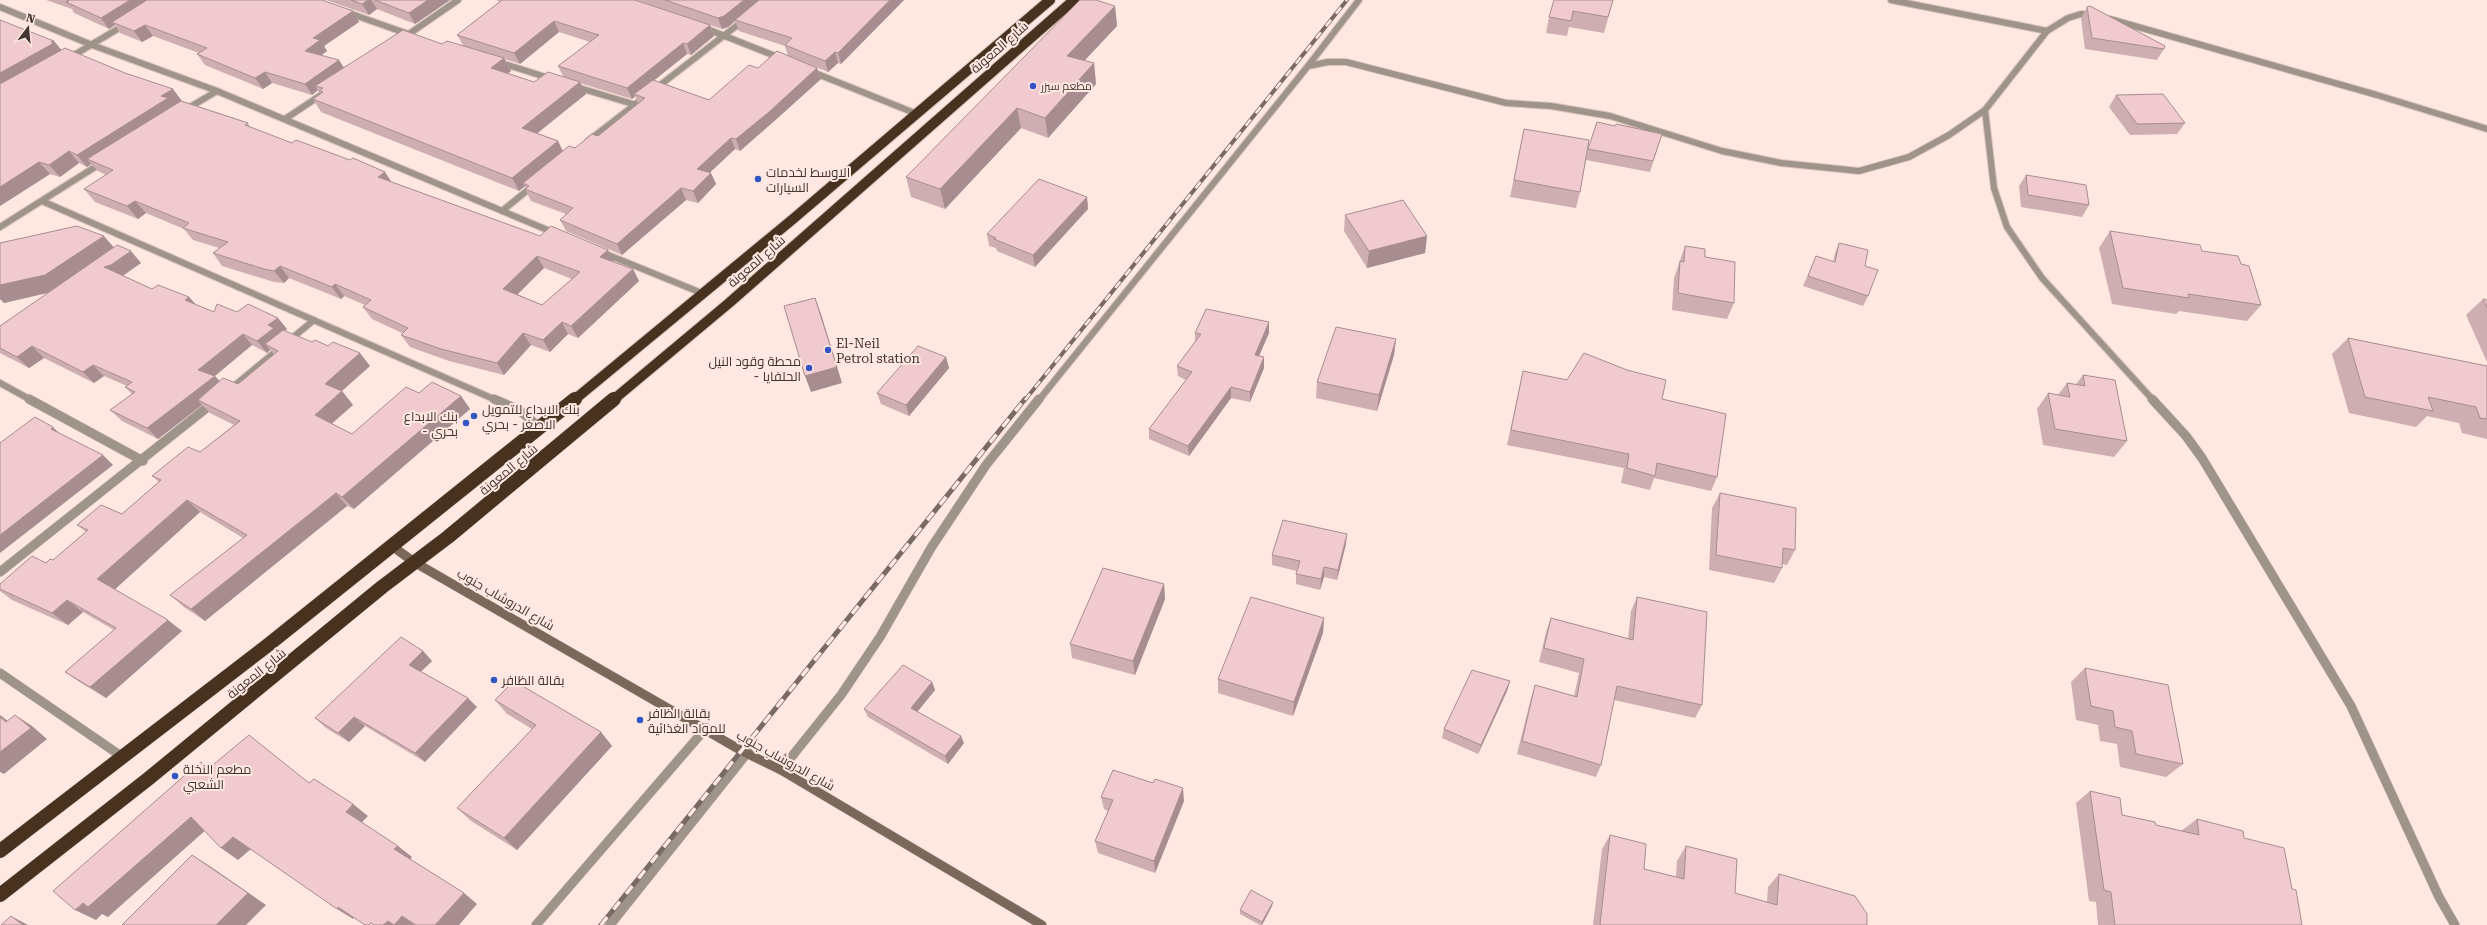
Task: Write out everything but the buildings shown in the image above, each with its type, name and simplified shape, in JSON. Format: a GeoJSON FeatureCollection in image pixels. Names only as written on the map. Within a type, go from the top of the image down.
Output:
{"type":"FeatureCollection","features":[{"type":"Feature","properties":{"kind":"highway","name":"شارع المعونة"},"geometry":{"type":"LineString","coordinates":[[0,851],[124,758],[392,546],[704,294],[1050,0]]}},
{"type":"Feature","properties":{"kind":"highway","name":"شارع المعونة"},"geometry":{"type":"LineString","coordinates":[[0,895],[148,779],[414,562],[448,537],[740,294],[1074,0]]}},
{"type":"Feature","properties":{"kind":"street"},"geometry":{"type":"LineString","coordinates":[[402,39],[458,0]]}},
{"type":"Feature","properties":{"kind":"street"},"geometry":{"type":"LineString","coordinates":[[781,770],[841,695],[871,650],[931,548],[986,465],[1308,66],[1359,0]]}},
{"type":"Feature","properties":{"kind":"street"},"geometry":{"type":"LineString","coordinates":[[1891,0],[2047,31]]}},
{"type":"Feature","properties":{"kind":"street"},"geometry":{"type":"LineString","coordinates":[[0,8],[92,45],[217,91],[567,238]]}},
{"type":"Feature","properties":{"kind":"street"},"geometry":{"type":"LineString","coordinates":[[342,11],[416,37]]}},
{"type":"Feature","properties":{"kind":"street"},"geometry":{"type":"LineString","coordinates":[[1308,66],[1328,62],[1346,62],[1506,103],[1551,106],[1610,116],[1722,151],[1781,163],[1846,171],[1859,171],[1909,157],[1949,135],[1985,110],[2047,31],[2056,23],[2085,12],[2363,90],[2487,129]]}},
{"type":"Feature","properties":{"kind":"street"},"geometry":{"type":"LineString","coordinates":[[579,148],[633,104],[726,35],[750,15]]}},
{"type":"Feature","properties":{"kind":"street"},"geometry":{"type":"LineString","coordinates":[[59,63],[92,45],[131,20]]}},
{"type":"Feature","properties":{"kind":"street"},"geometry":{"type":"LineString","coordinates":[[696,25],[726,35],[792,63]]}},
{"type":"Feature","properties":{"kind":"street"},"geometry":{"type":"LineString","coordinates":[[491,60],[558,81]]}},
{"type":"Feature","properties":{"kind":"street"},"geometry":{"type":"LineString","coordinates":[[806,69],[917,114]]}},
{"type":"Feature","properties":{"kind":"street"},"geometry":{"type":"LineString","coordinates":[[566,83],[633,104]]}},
{"type":"Feature","properties":{"kind":"street"},"geometry":{"type":"LineString","coordinates":[[176,116],[217,91]]}},
{"type":"Feature","properties":{"kind":"street"},"geometry":{"type":"LineString","coordinates":[[286,119],[324,92]]}},
{"type":"Feature","properties":{"kind":"street"},"geometry":{"type":"LineString","coordinates":[[1985,110],[1994,188],[2007,228],[2042,278],[2186,436],[2202,458],[2351,706],[2439,897],[2455,925]]}},
{"type":"Feature","properties":{"kind":"street"},"geometry":{"type":"LineString","coordinates":[[0,227],[109,158]]}},
{"type":"Feature","properties":{"kind":"street"},"geometry":{"type":"LineString","coordinates":[[502,211],[538,182]]}},
{"type":"Feature","properties":{"kind":"street"},"geometry":{"type":"LineString","coordinates":[[42,201],[134,246],[314,320],[519,410],[539,427]]}},
{"type":"Feature","properties":{"kind":"street"},"geometry":{"type":"LineString","coordinates":[[596,249],[704,294]]}},
{"type":"Feature","properties":{"kind":"street"},"geometry":{"type":"LineString","coordinates":[[0,572],[143,461],[314,320]]}},
{"type":"Feature","properties":{"kind":"street"},"geometry":{"type":"LineString","coordinates":[[0,383],[143,461]]}},
{"type":"Feature","properties":{"kind":"street","name":"شارع الدروشاب جنوب"},"geometry":{"type":"LineString","coordinates":[[392,546],[414,562],[706,728],[742,751],[748,752],[781,770],[1042,925]]}},
{"type":"Feature","properties":{"kind":"street"},"geometry":{"type":"LineString","coordinates":[[0,673],[124,758]]}},
{"type":"Feature","properties":{"kind":"street"},"geometry":{"type":"LineString","coordinates":[[536,925],[706,728]]}},
{"type":"Feature","properties":{"kind":"street"},"geometry":{"type":"LineString","coordinates":[[610,925],[748,752]]}},
{"type":"Feature","properties":{"kind":"railway"},"geometry":{"type":"LineString","coordinates":[[1025,400],[1347,0]]}},
{"type":"Feature","properties":{"kind":"railway"},"geometry":{"type":"LineString","coordinates":[[601,925],[1025,399]]}},
{"type":"Feature","properties":{"kind":"place","name":"مطعم سيزر"},"geometry":{"type":"Point","coordinates":[1033,86]}},
{"type":"Feature","properties":{"kind":"place","name":"الاوسط لخدمات السيارات"},"geometry":{"type":"Point","coordinates":[758,179]}},
{"type":"Feature","properties":{"kind":"place","name":"El-Neil Petrol station"},"geometry":{"type":"Point","coordinates":[828,350]}},
{"type":"Feature","properties":{"kind":"place","name":"محطة وقود النيل - الحلفايا"},"geometry":{"type":"Point","coordinates":[809,368]}},
{"type":"Feature","properties":{"kind":"place","name":"بنك الابداع للتمويل الاصغر - بحري"},"geometry":{"type":"Point","coordinates":[474,416]}},
{"type":"Feature","properties":{"kind":"place","name":"بنك الابداع - بحري"},"geometry":{"type":"Point","coordinates":[466,423]}},
{"type":"Feature","properties":{"kind":"place","name":"بقالة الظافر"},"geometry":{"type":"Point","coordinates":[494,680]}},
{"type":"Feature","properties":{"kind":"place","name":"بقالة الظافر للمواد الغذائية"},"geometry":{"type":"Point","coordinates":[640,720]}},
{"type":"Feature","properties":{"kind":"place","name":"مطعم النخلة الشعبي"},"geometry":{"type":"Point","coordinates":[175,776]}}]}
